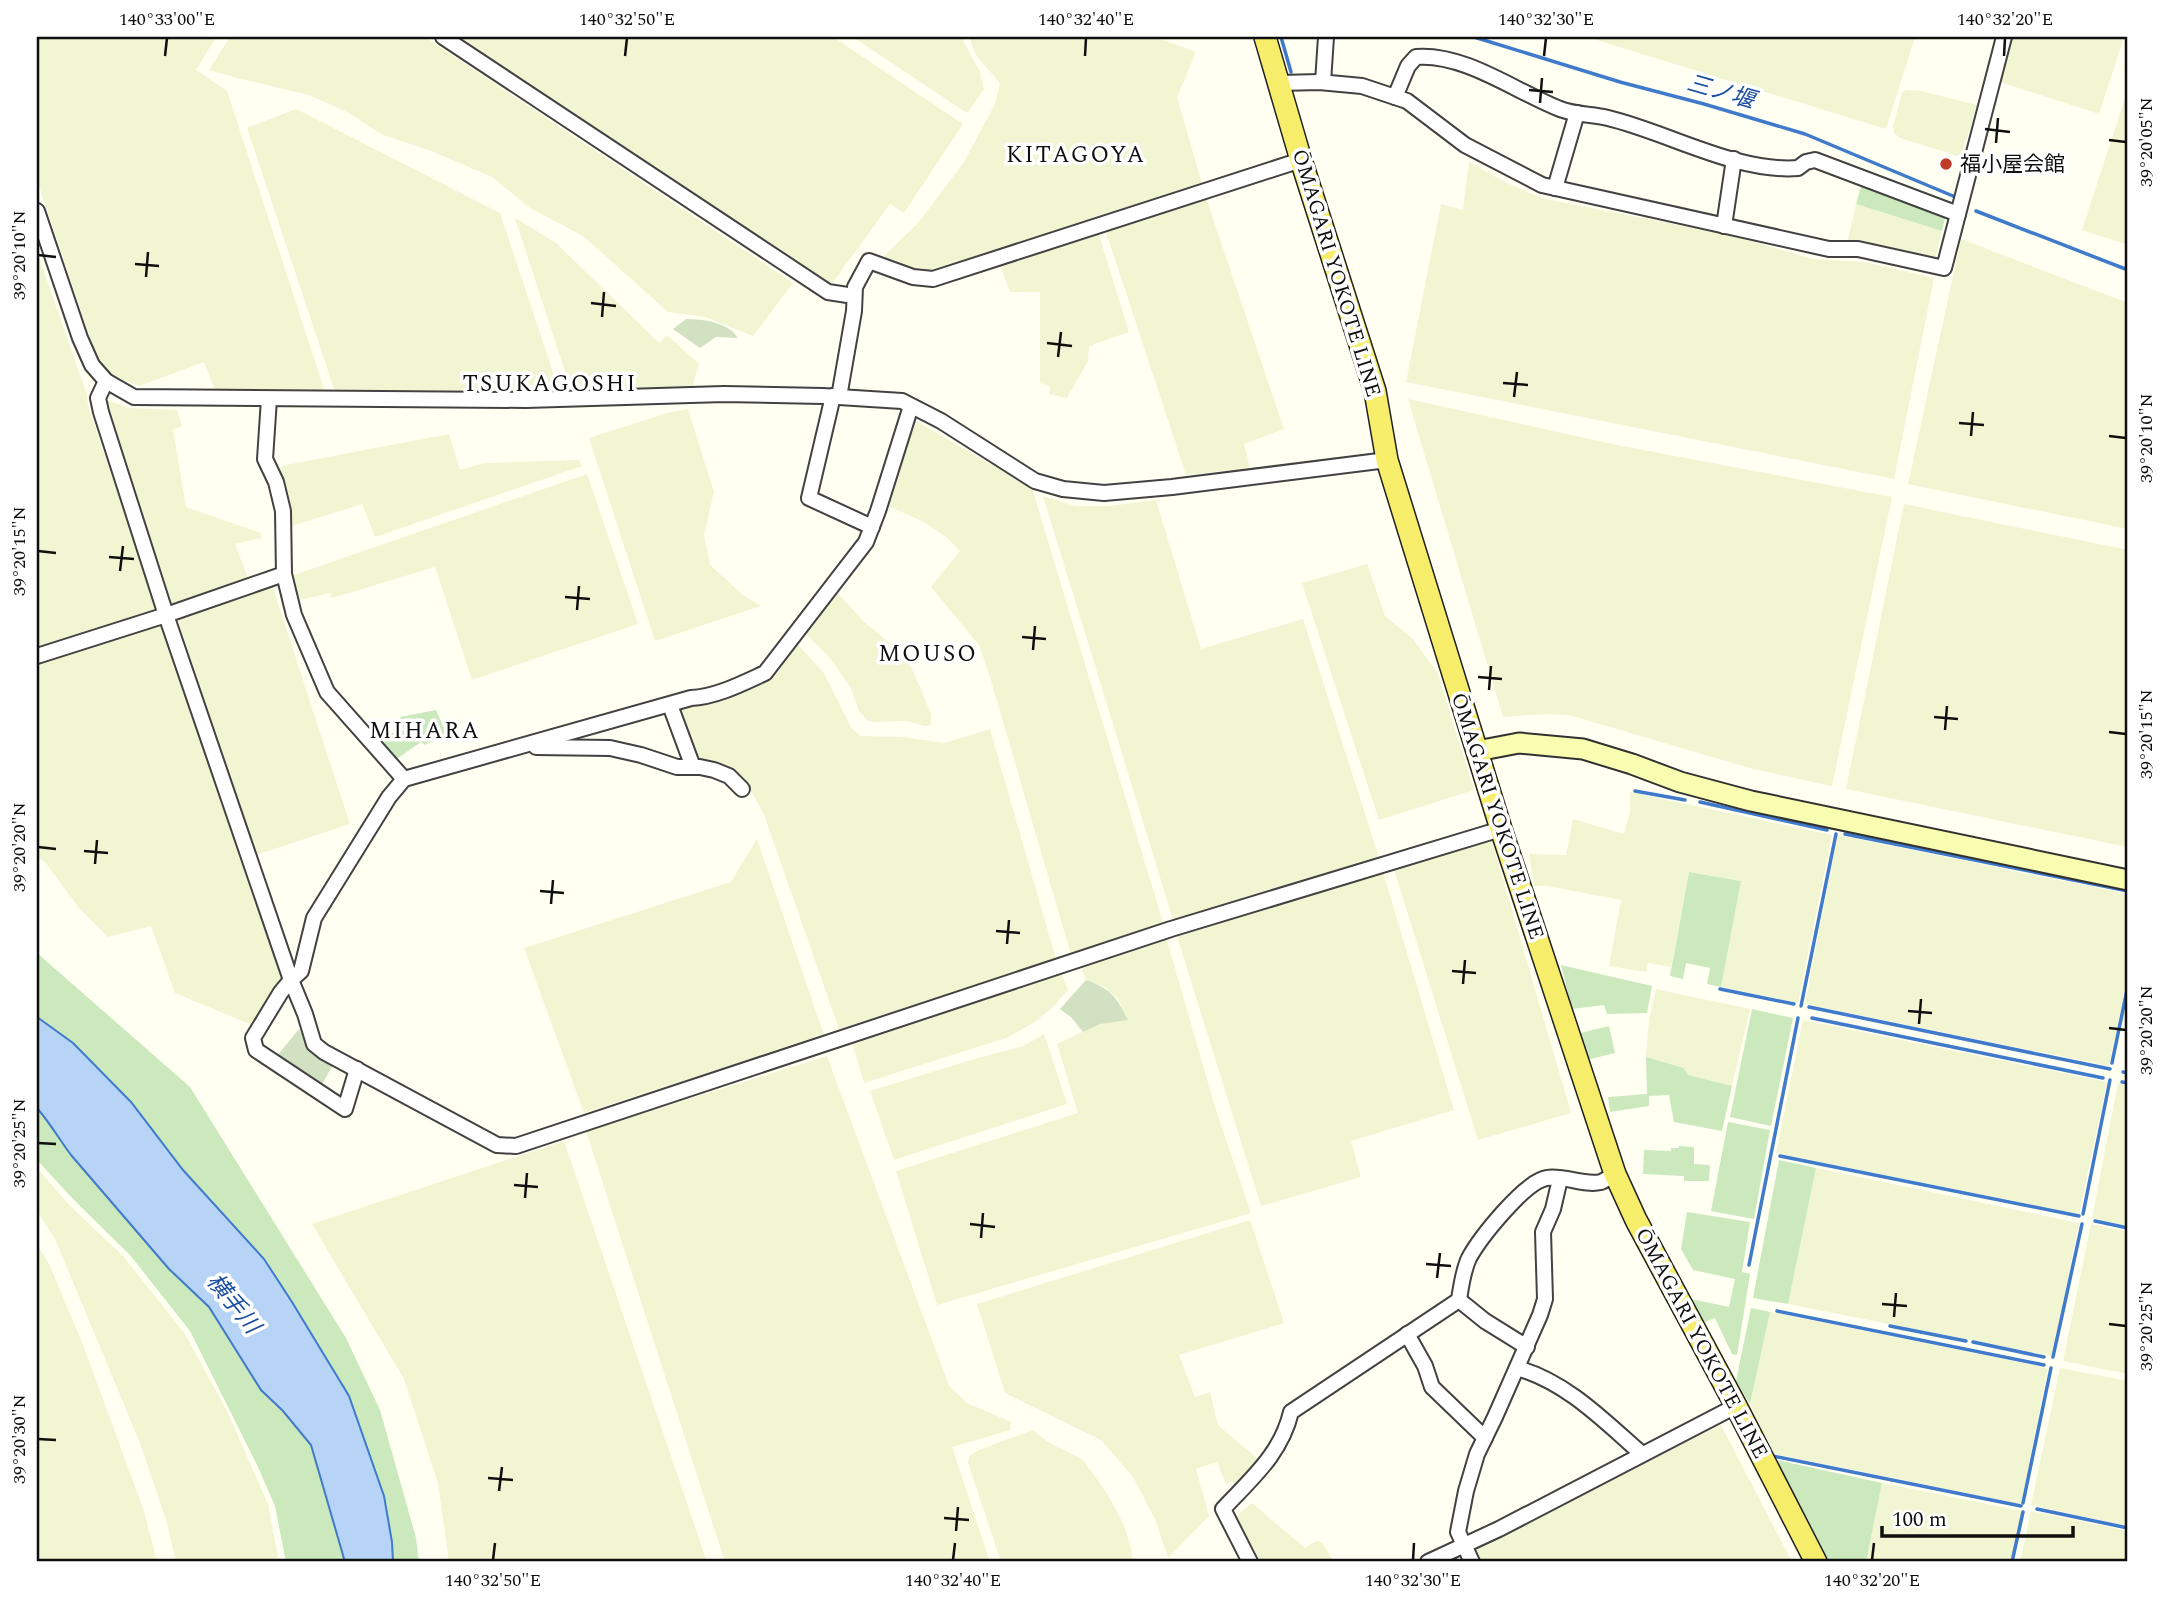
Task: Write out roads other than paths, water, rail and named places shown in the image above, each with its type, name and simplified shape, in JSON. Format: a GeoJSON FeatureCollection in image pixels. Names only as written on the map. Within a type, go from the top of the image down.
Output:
{"type":"FeatureCollection","features":[{"type":"Feature","properties":{"kind":"main road","name":"ŌMAGARI YOKOTE LINE"},"geometry":{"type":"LineString","coordinates":[[1265,37],[1375,391],[1387,460],[1501,829],[1615,1174],[1636,1220],[1816,1562]]}},
{"type":"Feature","properties":{"kind":"street"},"geometry":{"type":"LineString","coordinates":[[443,37],[828,292],[854,296]]}},
{"type":"Feature","properties":{"kind":"street"},"geometry":{"type":"LineString","coordinates":[[1323,82],[1326,37]]}},
{"type":"Feature","properties":{"kind":"street"},"geometry":{"type":"LineString","coordinates":[[1280,83],[1323,82],[1362,86],[1407,101],[1465,145],[1542,185],[1829,249],[1858,249],[1944,268],[2004,37]]}},
{"type":"Feature","properties":{"kind":"street"},"geometry":{"type":"LineString","coordinates":[[1395,97],[1408,66],[1416,57],[1428,56],[1487,74],[1562,110],[1608,118],[1734,159],[1786,169],[1798,168],[1815,160],[1958,214]]}},
{"type":"Feature","properties":{"kind":"street"},"geometry":{"type":"LineString","coordinates":[[1555,188],[1577,113]]}},
{"type":"Feature","properties":{"kind":"street"},"geometry":{"type":"LineString","coordinates":[[872,527],[809,498],[836,397],[854,311],[855,287],[869,261],[913,277],[933,279],[1301,159]]}},
{"type":"Feature","properties":{"kind":"street"},"geometry":{"type":"LineString","coordinates":[[1724,226],[1734,159]]}},
{"type":"Feature","properties":{"kind":"street"},"geometry":{"type":"LineString","coordinates":[[37,211],[80,338],[92,365],[106,381],[134,397],[526,400],[724,394],[902,401],[941,421],[1035,481],[1063,489],[1104,493],[1158,489],[1387,460]]}},
{"type":"Feature","properties":{"kind":"street"},"geometry":{"type":"LineString","coordinates":[[106,381],[98,398],[101,412],[166,615],[291,980],[306,1014],[314,1044],[324,1052],[497,1144],[516,1146],[1171,929],[1501,829]]}},
{"type":"Feature","properties":{"kind":"street"},"geometry":{"type":"LineString","coordinates":[[269,399],[265,459],[276,482],[284,511],[284,574],[294,615],[327,692],[404,779]]}},
{"type":"Feature","properties":{"kind":"street"},"geometry":{"type":"LineString","coordinates":[[357,1069],[345,1109],[256,1050],[253,1038],[281,992],[301,971],[314,918],[389,797],[404,779],[699,698],[765,673],[866,542],[911,406]]}},
{"type":"Feature","properties":{"kind":"street"},"geometry":{"type":"LineString","coordinates":[[37,656],[284,574]]}},
{"type":"Feature","properties":{"kind":"street"},"geometry":{"type":"LineString","coordinates":[[670,705],[694,767]]}},
{"type":"Feature","properties":{"kind":"street"},"geometry":{"type":"LineString","coordinates":[[1477,751],[1519,743],[1583,749],[1680,782],[1751,802],[2128,880]]}},
{"type":"Feature","properties":{"kind":"street"},"geometry":{"type":"LineString","coordinates":[[523,746],[610,748],[677,767],[714,770],[729,776],[742,789]]}},
{"type":"Feature","properties":{"kind":"street"},"geometry":{"type":"LineString","coordinates":[[1250,1562],[1223,1509],[1280,1444],[1291,1412],[1459,1300],[1462,1278],[1469,1259],[1490,1228],[1510,1205],[1534,1184],[1546,1178],[1600,1182],[1615,1174]]}},
{"type":"Feature","properties":{"kind":"street"},"geometry":{"type":"LineString","coordinates":[[1472,1562],[1458,1532],[1466,1491],[1477,1454],[1527,1347],[1545,1299],[1543,1231],[1553,1209],[1560,1179]]}},
{"type":"Feature","properties":{"kind":"street"},"geometry":{"type":"LineString","coordinates":[[1459,1300],[1485,1321],[1527,1347]]}},
{"type":"Feature","properties":{"kind":"street"},"geometry":{"type":"LineString","coordinates":[[1407,1334],[1425,1366],[1432,1387],[1485,1438]]}},
{"type":"Feature","properties":{"kind":"street"},"geometry":{"type":"LineString","coordinates":[[1517,1368],[1566,1390],[1642,1454]]}},
{"type":"Feature","properties":{"kind":"street"},"geometry":{"type":"LineString","coordinates":[[1428,1562],[1499,1529],[1736,1406]]}},
{"type":"Feature","properties":{"kind":"water","name":"横手川"},"geometry":{"type":"Polygon","coordinates":[[[37,1017],[73,1043],[131,1102],[183,1170],[264,1259],[349,1396],[384,1496],[393,1562],[345,1562],[311,1445],[283,1411],[261,1390],[209,1307],[169,1269],[71,1155],[37,1108],[37,1017]]]}},
{"type":"Feature","properties":{"kind":"waterway"},"geometry":{"type":"LineString","coordinates":[[1281,37],[1291,72]]}},
{"type":"Feature","properties":{"kind":"waterway","name":"三ノ堰"},"geometry":{"type":"LineString","coordinates":[[1474,37],[1620,82],[1805,134],[1953,196]]}},
{"type":"Feature","properties":{"kind":"waterway","name":"三ノ堰"},"geometry":{"type":"LineString","coordinates":[[1976,211],[2128,270]]}},
{"type":"Feature","properties":{"kind":"waterway"},"geometry":{"type":"LineString","coordinates":[[1635,791],[1685,800]]}},
{"type":"Feature","properties":{"kind":"waterway"},"geometry":{"type":"LineString","coordinates":[[1700,802],[1827,830]]}},
{"type":"Feature","properties":{"kind":"waterway"},"geometry":{"type":"LineString","coordinates":[[1801,1006],[1836,834]]}},
{"type":"Feature","properties":{"kind":"waterway"},"geometry":{"type":"LineString","coordinates":[[1845,834],[2128,891]]}},
{"type":"Feature","properties":{"kind":"waterway"},"geometry":{"type":"LineString","coordinates":[[2112,1063],[2128,985]]}},
{"type":"Feature","properties":{"kind":"waterway"},"geometry":{"type":"LineString","coordinates":[[1720,989],[1794,1004]]}},
{"type":"Feature","properties":{"kind":"waterway"},"geometry":{"type":"LineString","coordinates":[[1809,1007],[2110,1069]]}},
{"type":"Feature","properties":{"kind":"waterway"},"geometry":{"type":"LineString","coordinates":[[1749,1265],[1798,1018]]}},
{"type":"Feature","properties":{"kind":"waterway"},"geometry":{"type":"LineString","coordinates":[[1812,1018],[2103,1078]]}},
{"type":"Feature","properties":{"kind":"waterway"},"geometry":{"type":"LineString","coordinates":[[2123,1072],[2128,1073]]}},
{"type":"Feature","properties":{"kind":"waterway"},"geometry":{"type":"LineString","coordinates":[[2083,1214],[2110,1080]]}},
{"type":"Feature","properties":{"kind":"waterway"},"geometry":{"type":"LineString","coordinates":[[2122,1082],[2128,1083]]}},
{"type":"Feature","properties":{"kind":"waterway"},"geometry":{"type":"LineString","coordinates":[[1780,1156],[2079,1216]]}},
{"type":"Feature","properties":{"kind":"waterway"},"geometry":{"type":"LineString","coordinates":[[2095,1221],[2128,1228]]}},
{"type":"Feature","properties":{"kind":"waterway"},"geometry":{"type":"LineString","coordinates":[[2053,1357],[2082,1224]]}},
{"type":"Feature","properties":{"kind":"waterway"},"geometry":{"type":"LineString","coordinates":[[1777,1311],[2044,1365]]}},
{"type":"Feature","properties":{"kind":"waterway"},"geometry":{"type":"LineString","coordinates":[[1890,1326],[1966,1341]]}},
{"type":"Feature","properties":{"kind":"waterway"},"geometry":{"type":"LineString","coordinates":[[1973,1342],[2044,1357]]}},
{"type":"Feature","properties":{"kind":"waterway"},"geometry":{"type":"LineString","coordinates":[[2023,1503],[2051,1368]]}},
{"type":"Feature","properties":{"kind":"waterway"},"geometry":{"type":"LineString","coordinates":[[1773,1456],[2021,1506]]}},
{"type":"Feature","properties":{"kind":"waterway"},"geometry":{"type":"LineString","coordinates":[[2037,1509],[2128,1528]]}},
{"type":"Feature","properties":{"kind":"waterway"},"geometry":{"type":"LineString","coordinates":[[2012,1562],[2023,1512]]}},
{"type":"Feature","properties":{"kind":"place","name":"福小屋会館"},"geometry":{"type":"Point","coordinates":[1946,164]}},
{"type":"Feature","properties":{"kind":"district","name":"KITAGOYA"},"geometry":{"type":"Point","coordinates":[1076,154]}},
{"type":"Feature","properties":{"kind":"district","name":"TSUKAGOSHI"},"geometry":{"type":"Point","coordinates":[550,383]}},
{"type":"Feature","properties":{"kind":"district","name":"MOUSO"},"geometry":{"type":"Point","coordinates":[928,653]}},
{"type":"Feature","properties":{"kind":"district","name":"MIHARA"},"geometry":{"type":"Point","coordinates":[425,730]}}]}
